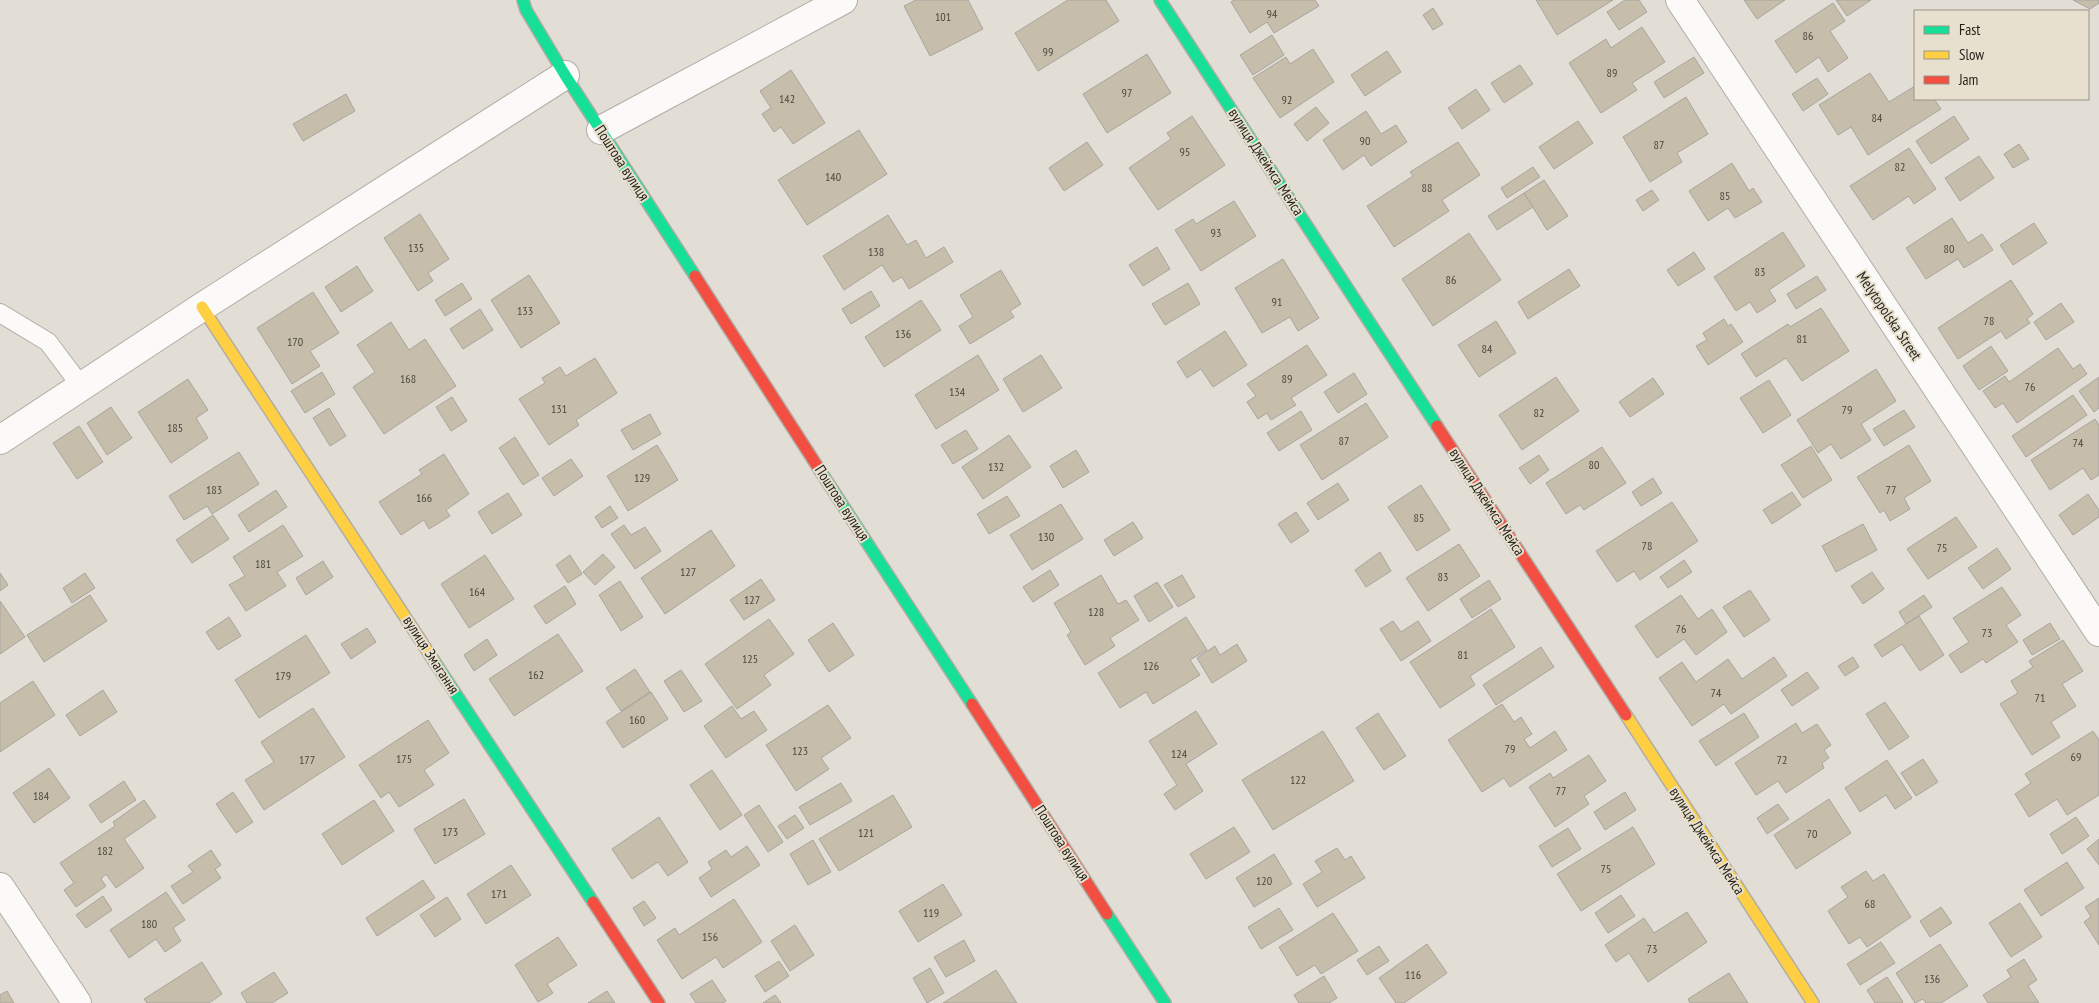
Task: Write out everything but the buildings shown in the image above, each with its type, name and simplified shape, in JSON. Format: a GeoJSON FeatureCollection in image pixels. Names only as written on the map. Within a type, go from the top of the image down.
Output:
{"type":"FeatureCollection","features":[{"type":"Feature","properties":{"kind":"street","name":"Поштова вулиця"},"geometry":{"type":"LineString","coordinates":[[523,0],[526,10],[565,75],[1165,1003]]}},
{"type":"Feature","properties":{"kind":"street"},"geometry":{"type":"LineString","coordinates":[[601,130],[843,0]]}},
{"type":"Feature","properties":{"kind":"street","name":"вулиця Джеймса Мейса"},"geometry":{"type":"LineString","coordinates":[[1160,0],[1813,1003]]}},
{"type":"Feature","properties":{"kind":"street","name":"Melytopolska Street"},"geometry":{"type":"LineString","coordinates":[[1680,0],[2099,632]]}},
{"type":"Feature","properties":{"kind":"street"},"geometry":{"type":"LineString","coordinates":[[0,440],[202,307],[565,75]]}},
{"type":"Feature","properties":{"kind":"street","name":"вулиця Змагання"},"geometry":{"type":"LineString","coordinates":[[202,307],[659,1003]]}},
{"type":"Feature","properties":{"kind":"street"},"geometry":{"type":"LineString","coordinates":[[0,887],[77,1003]]}},
{"type":"Feature","properties":{"kind":"lane"},"geometry":{"type":"LineString","coordinates":[[0,314],[48,342],[81,386]]}},
{"type":"Feature","properties":{"kind":"traffic: fast"},"geometry":{"type":"LineString","coordinates":[[523,0],[526,10],[565,75],[695,276]]}},
{"type":"Feature","properties":{"kind":"traffic: fast"},"geometry":{"type":"LineString","coordinates":[[1160,0],[1437,426]]}},
{"type":"Feature","properties":{"kind":"traffic: fast"},"geometry":{"type":"LineString","coordinates":[[821,472],[972,704]]}},
{"type":"Feature","properties":{"kind":"traffic: fast"},"geometry":{"type":"LineString","coordinates":[[434,661],[593,902]]}},
{"type":"Feature","properties":{"kind":"traffic: fast"},"geometry":{"type":"LineString","coordinates":[[1107,914],[1165,1003]]}},
{"type":"Feature","properties":{"kind":"traffic: slow"},"geometry":{"type":"LineString","coordinates":[[202,307],[434,661]]}},
{"type":"Feature","properties":{"kind":"traffic: slow"},"geometry":{"type":"LineString","coordinates":[[1626,715],[1813,1003]]}},
{"type":"Feature","properties":{"kind":"traffic: jam"},"geometry":{"type":"LineString","coordinates":[[695,276],[821,472]]}},
{"type":"Feature","properties":{"kind":"traffic: jam"},"geometry":{"type":"LineString","coordinates":[[1437,426],[1626,715]]}},
{"type":"Feature","properties":{"kind":"traffic: jam"},"geometry":{"type":"LineString","coordinates":[[972,704],[1107,914]]}},
{"type":"Feature","properties":{"kind":"traffic: jam"},"geometry":{"type":"LineString","coordinates":[[593,902],[659,1003]]}}]}
